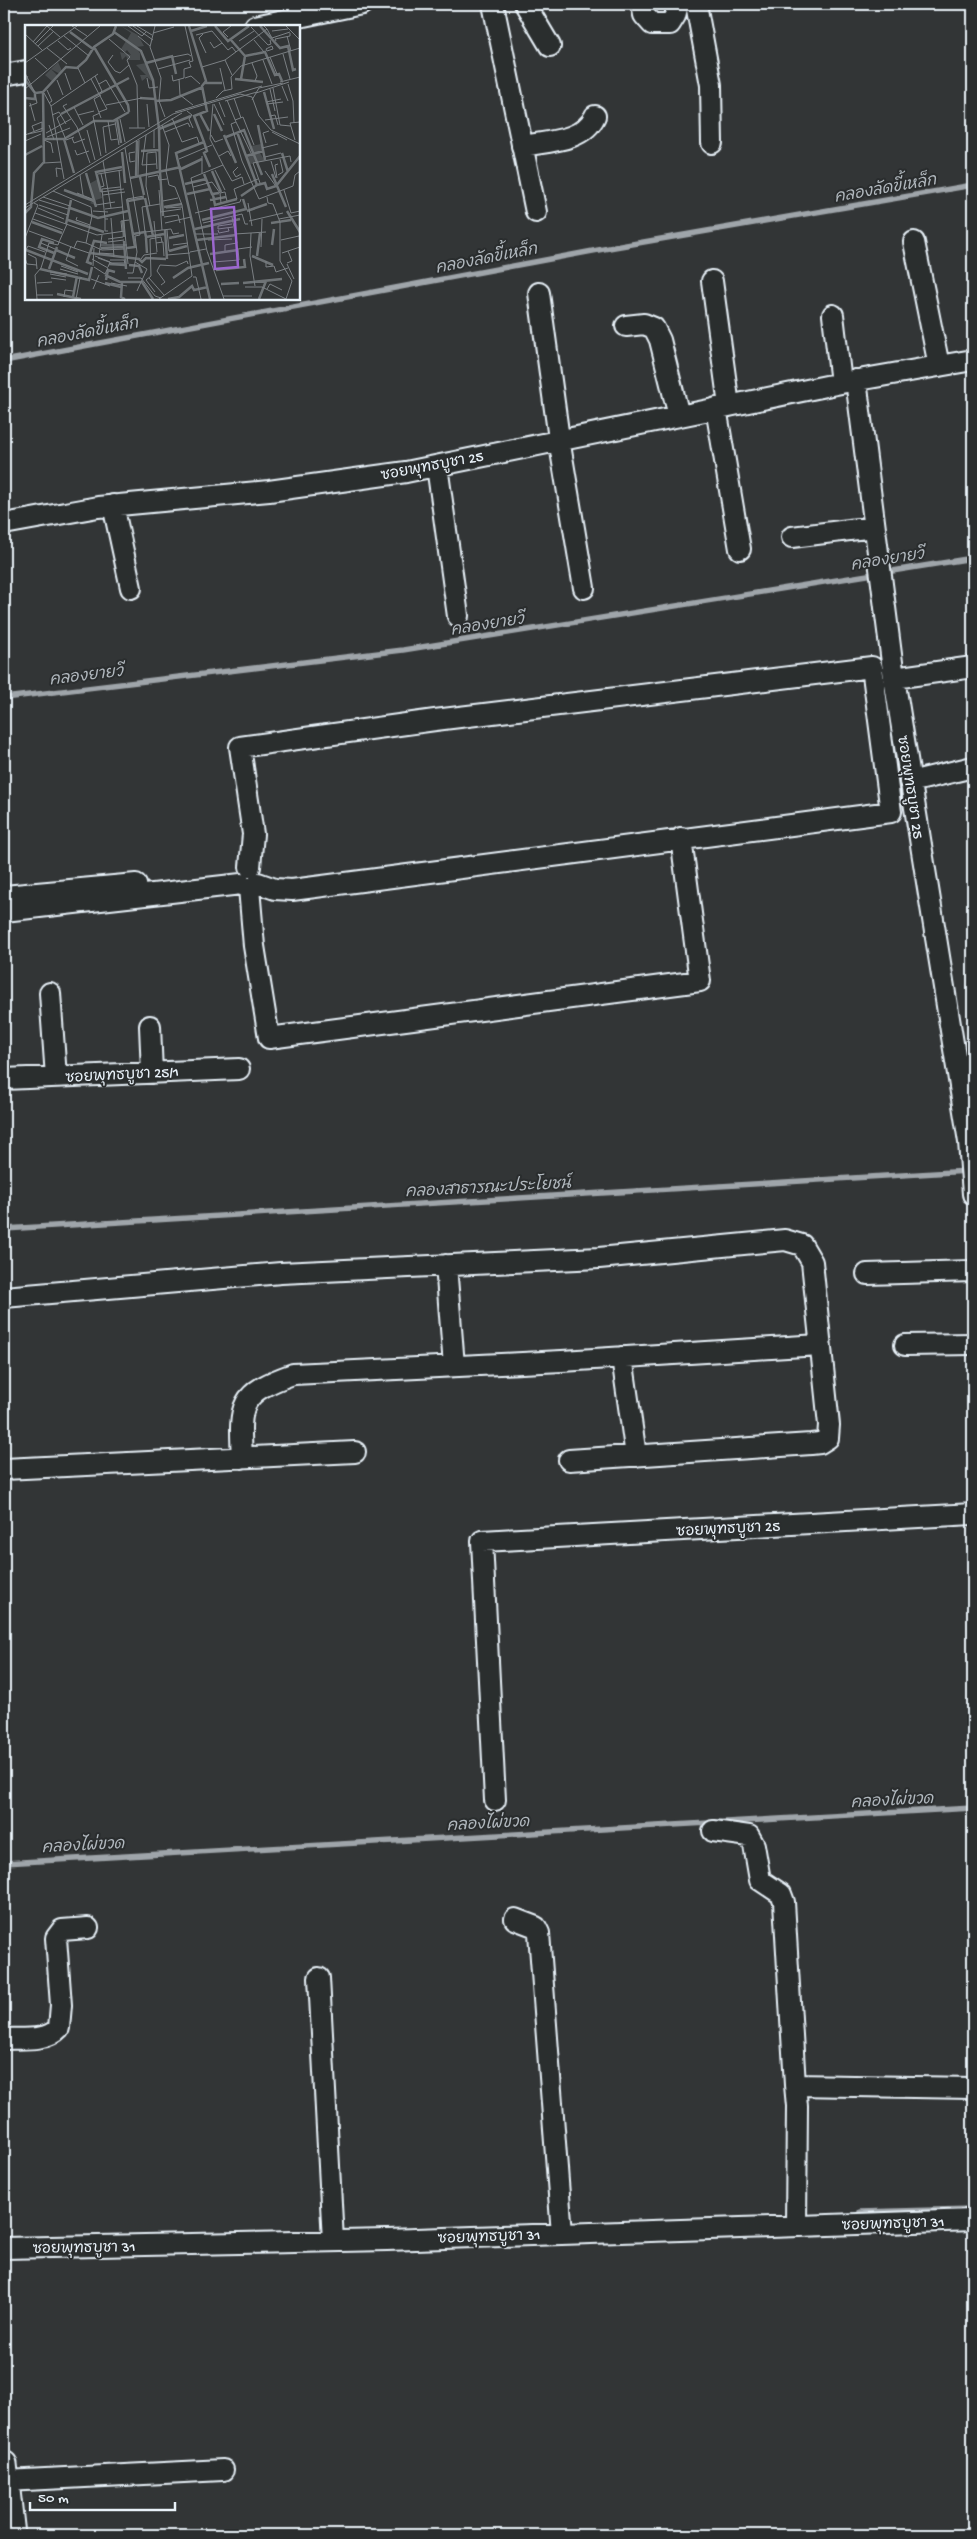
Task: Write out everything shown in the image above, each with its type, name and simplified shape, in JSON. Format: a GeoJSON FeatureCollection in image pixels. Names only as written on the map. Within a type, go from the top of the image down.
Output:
{"type":"FeatureCollection","features":[{"type":"Feature","properties":{"kind":"main road"},"geometry":{"type":"LineString","coordinates":[[5,2483],[12,2535]]}},
{"type":"Feature","properties":{"kind":"street"},"geometry":{"type":"LineString","coordinates":[[260,25],[362,4]]}},
{"type":"Feature","properties":{"kind":"street"},"geometry":{"type":"LineString","coordinates":[[493,4],[536,212]]}},
{"type":"Feature","properties":{"kind":"street"},"geometry":{"type":"LineString","coordinates":[[525,4],[550,46]]}},
{"type":"Feature","properties":{"kind":"street"},"geometry":{"type":"LineString","coordinates":[[642,4],[644,15],[652,24],[660,25],[670,24],[675,16],[678,4]]}},
{"type":"Feature","properties":{"kind":"street"},"geometry":{"type":"LineString","coordinates":[[696,4],[711,85],[712,143]]}},
{"type":"Feature","properties":{"kind":"street"},"geometry":{"type":"LineString","coordinates":[[4,76],[25,71]]}},
{"type":"Feature","properties":{"kind":"street"},"geometry":{"type":"LineString","coordinates":[[522,146],[569,137],[584,131],[595,116]]}},
{"type":"Feature","properties":{"kind":"street"},"geometry":{"type":"LineString","coordinates":[[914,242],[939,366]]}},
{"type":"Feature","properties":{"kind":"street"},"geometry":{"type":"LineString","coordinates":[[712,280],[722,407],[740,549]]}},
{"type":"Feature","properties":{"kind":"street"},"geometry":{"type":"LineString","coordinates":[[539,293],[559,439],[584,588]]}},
{"type":"Feature","properties":{"kind":"street"},"geometry":{"type":"LineString","coordinates":[[833,315],[849,381]]}},
{"type":"Feature","properties":{"kind":"street"},"geometry":{"type":"LineString","coordinates":[[626,326],[644,324],[654,328],[660,340],[679,416]]}},
{"type":"Feature","properties":{"kind":"street","name":"ซอยพุทธบูชา 25"},"geometry":{"type":"LineString","coordinates":[[4,524],[113,505],[278,490],[436,466],[559,439],[849,381],[973,360]]}},
{"type":"Feature","properties":{"kind":"street","name":"ซอยพุทธบูชา 25"},"geometry":{"type":"LineString","coordinates":[[849,381],[874,527],[910,782],[971,1142],[973,1194]]}},
{"type":"Feature","properties":{"kind":"street"},"geometry":{"type":"LineString","coordinates":[[436,466],[458,616]]}},
{"type":"Feature","properties":{"kind":"street"},"geometry":{"type":"LineString","coordinates":[[113,505],[131,588]]}},
{"type":"Feature","properties":{"kind":"street"},"geometry":{"type":"LineString","coordinates":[[792,537],[874,527]]}},
{"type":"Feature","properties":{"kind":"street"},"geometry":{"type":"LineString","coordinates":[[4,896],[140,884],[248,879],[275,888],[292,890],[681,838],[891,812],[872,667],[435,720],[240,747],[253,834],[248,879],[254,946],[270,1038],[700,981],[681,838]]}},
{"type":"Feature","properties":{"kind":"street"},"geometry":{"type":"LineString","coordinates":[[894,678],[973,667]]}},
{"type":"Feature","properties":{"kind":"street"},"geometry":{"type":"LineString","coordinates":[[910,782],[973,767]]}},
{"type":"Feature","properties":{"kind":"street"},"geometry":{"type":"LineString","coordinates":[[4,911],[248,879]]}},
{"type":"Feature","properties":{"kind":"street"},"geometry":{"type":"LineString","coordinates":[[50,993],[56,1077]]}},
{"type":"Feature","properties":{"kind":"street"},"geometry":{"type":"LineString","coordinates":[[150,1026],[152,1072]]}},
{"type":"Feature","properties":{"kind":"street","name":"ซอยพุทธบูชา 25/1"},"geometry":{"type":"LineString","coordinates":[[4,1079],[239,1069]]}},
{"type":"Feature","properties":{"kind":"street"},"geometry":{"type":"LineString","coordinates":[[4,1297],[281,1273],[599,1258],[786,1240],[802,1245],[812,1262],[819,1345],[829,1425],[828,1438],[820,1443],[569,1460]]}},
{"type":"Feature","properties":{"kind":"street"},"geometry":{"type":"LineString","coordinates":[[446,1265],[454,1366]]}},
{"type":"Feature","properties":{"kind":"street"},"geometry":{"type":"LineString","coordinates":[[867,1274],[973,1271]]}},
{"type":"Feature","properties":{"kind":"street"},"geometry":{"type":"LineString","coordinates":[[904,1345],[973,1344]]}},
{"type":"Feature","properties":{"kind":"street"},"geometry":{"type":"LineString","coordinates":[[242,1458],[240,1422],[249,1398],[264,1384],[293,1374],[819,1345]]}},
{"type":"Feature","properties":{"kind":"street"},"geometry":{"type":"LineString","coordinates":[[622,1357],[636,1456]]}},
{"type":"Feature","properties":{"kind":"street"},"geometry":{"type":"LineString","coordinates":[[4,1469],[355,1452]]}},
{"type":"Feature","properties":{"kind":"street","name":"ซอยพุทธบูชา 25"},"geometry":{"type":"LineString","coordinates":[[495,1800],[482,1541],[973,1514]]}},
{"type":"Feature","properties":{"kind":"street"},"geometry":{"type":"LineString","coordinates":[[713,1831],[749,1836],[754,1845],[760,1880],[781,1894],[784,1902],[797,2106],[796,2226]]}},
{"type":"Feature","properties":{"kind":"street"},"geometry":{"type":"LineString","coordinates":[[515,1919],[536,1927],[539,1933],[562,2234]]}},
{"type":"Feature","properties":{"kind":"street"},"geometry":{"type":"LineString","coordinates":[[4,2039],[40,2037],[50,2034],[59,2028],[61,2005],[56,1938],[62,1930],[88,1928]]}},
{"type":"Feature","properties":{"kind":"street"},"geometry":{"type":"LineString","coordinates":[[318,1978],[332,2241]]}},
{"type":"Feature","properties":{"kind":"street"},"geometry":{"type":"LineString","coordinates":[[795,2085],[973,2088]]}},
{"type":"Feature","properties":{"kind":"street","name":"ซอยพุทธบูชา 31"},"geometry":{"type":"LineString","coordinates":[[4,2248],[332,2241],[973,2220]]}},
{"type":"Feature","properties":{"kind":"street"},"geometry":{"type":"LineString","coordinates":[[5,2483],[223,2470]]}},
{"type":"Feature","properties":{"kind":"waterway","name":"คลองลัดขี้เหล็ก"},"geometry":{"type":"LineString","coordinates":[[4,361],[609,248],[973,185]]}},
{"type":"Feature","properties":{"kind":"waterway","name":"คลองยายวี"},"geometry":{"type":"LineString","coordinates":[[4,698],[403,650],[973,558]]}},
{"type":"Feature","properties":{"kind":"waterway","name":"คลองสาธารณะประโยชน์"},"geometry":{"type":"LineString","coordinates":[[4,1229],[969,1171]]}},
{"type":"Feature","properties":{"kind":"waterway","name":"คลองไผ่ขวด"},"geometry":{"type":"LineString","coordinates":[[4,1863],[973,1808]]}},
{"type":"Feature","properties":{"kind":"waterway"},"geometry":{"type":"LineString","coordinates":[[860,2212],[973,2209]]}}]}
